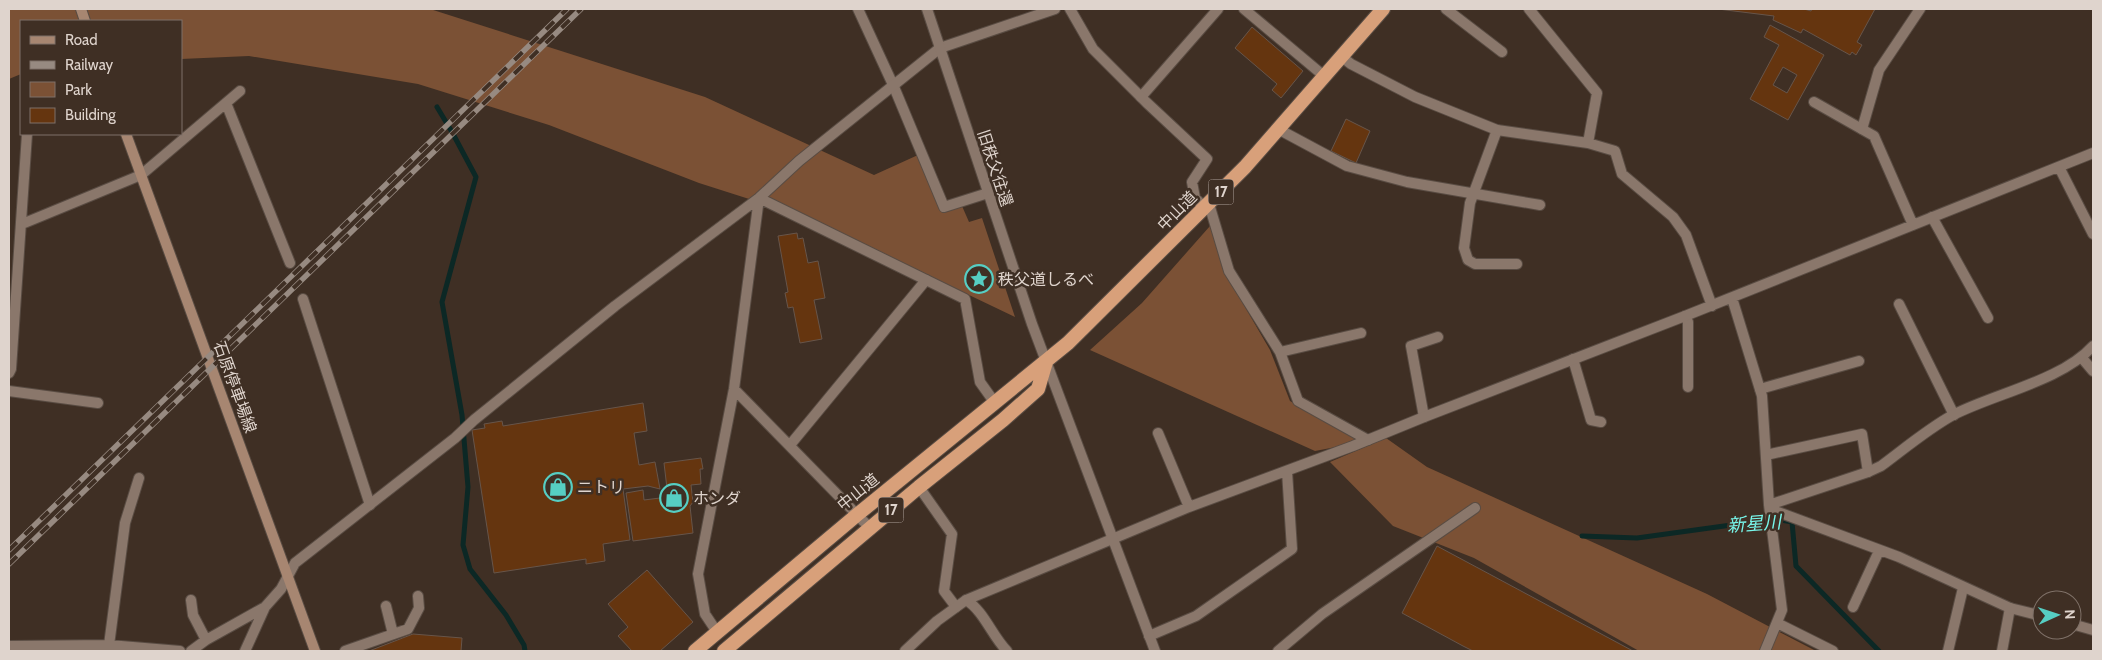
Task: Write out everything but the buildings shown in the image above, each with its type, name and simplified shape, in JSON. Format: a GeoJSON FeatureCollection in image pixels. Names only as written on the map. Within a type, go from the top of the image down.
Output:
{"type":"FeatureCollection","features":[{"type":"Feature","properties":{"kind":"highway","name":"中山道"},"geometry":{"type":"LineString","coordinates":[[695,651],[858,514],[1046,362],[1207,206],[1278,129],[1383,9]]}},
{"type":"Feature","properties":{"kind":"highway","name":"中山道"},"geometry":{"type":"LineString","coordinates":[[724,651],[919,486],[1003,420],[1038,389],[1046,362]]}},
{"type":"Feature","properties":{"kind":"main road","name":"石原停車場線"},"geometry":{"type":"LineString","coordinates":[[126,135],[315,651]]}},
{"type":"Feature","properties":{"kind":"street"},"geometry":{"type":"LineString","coordinates":[[858,9],[894,87],[944,207],[988,193]]}},
{"type":"Feature","properties":{"kind":"street","name":"旧秩父往還"},"geometry":{"type":"LineString","coordinates":[[927,9],[1046,362],[1155,651]]}},
{"type":"Feature","properties":{"kind":"street"},"geometry":{"type":"LineString","coordinates":[[245,651],[265,607],[281,589],[295,563],[455,438],[474,420],[615,306],[759,198],[799,161],[894,87],[940,48],[1055,9]]}},
{"type":"Feature","properties":{"kind":"street"},"geometry":{"type":"LineString","coordinates":[[1070,9],[1093,48],[1207,160],[1192,182],[1195,198],[1207,206],[1229,271],[1280,352],[1298,401],[1368,440]]}},
{"type":"Feature","properties":{"kind":"street"},"geometry":{"type":"LineString","coordinates":[[1142,97],[1218,9]]}},
{"type":"Feature","properties":{"kind":"street"},"geometry":{"type":"LineString","coordinates":[[1244,9],[1324,76]]}},
{"type":"Feature","properties":{"kind":"street"},"geometry":{"type":"LineString","coordinates":[[1446,9],[1502,52]]}},
{"type":"Feature","properties":{"kind":"street"},"geometry":{"type":"LineString","coordinates":[[1529,9],[1597,93],[1588,143]]}},
{"type":"Feature","properties":{"kind":"street"},"geometry":{"type":"LineString","coordinates":[[1862,129],[1879,70],[1920,9]]}},
{"type":"Feature","properties":{"kind":"street"},"geometry":{"type":"LineString","coordinates":[[1342,57],[1351,64],[1414,97],[1497,130],[1588,143],[1615,152],[1622,174],[1673,217],[1686,235],[1712,306]]}},
{"type":"Feature","properties":{"kind":"street"},"geometry":{"type":"LineString","coordinates":[[22,224],[142,175],[240,91]]}},
{"type":"Feature","properties":{"kind":"street"},"geometry":{"type":"LineString","coordinates":[[1814,102],[1874,136],[1912,225]]}},
{"type":"Feature","properties":{"kind":"street"},"geometry":{"type":"LineString","coordinates":[[226,103],[290,263]]}},
{"type":"Feature","properties":{"kind":"street"},"geometry":{"type":"LineString","coordinates":[[1278,129],[1347,166],[1407,182],[1473,195],[1540,205]]}},
{"type":"Feature","properties":{"kind":"street"},"geometry":{"type":"LineString","coordinates":[[1497,130],[1470,202],[1464,248],[1468,260],[1476,264],[1517,264]]}},
{"type":"Feature","properties":{"kind":"street"},"geometry":{"type":"LineString","coordinates":[[9,373],[13,290],[22,224],[27,135]]}},
{"type":"Feature","properties":{"kind":"street"},"geometry":{"type":"LineString","coordinates":[[905,651],[966,600],[1189,507],[1368,440],[1712,306],[2093,153]]}},
{"type":"Feature","properties":{"kind":"street"},"geometry":{"type":"LineString","coordinates":[[2059,167],[2093,234]]}},
{"type":"Feature","properties":{"kind":"street"},"geometry":{"type":"LineString","coordinates":[[759,198],[965,299],[980,382],[995,403]]}},
{"type":"Feature","properties":{"kind":"street"},"geometry":{"type":"LineString","coordinates":[[717,632],[705,614],[698,574],[734,389],[759,198]]}},
{"type":"Feature","properties":{"kind":"street"},"geometry":{"type":"LineString","coordinates":[[1932,217],[1988,318]]}},
{"type":"Feature","properties":{"kind":"street"},"geometry":{"type":"LineString","coordinates":[[790,445],[926,280]]}},
{"type":"Feature","properties":{"kind":"street"},"geometry":{"type":"LineString","coordinates":[[1732,298],[1760,389],[1770,507],[1782,610],[1764,651]]}},
{"type":"Feature","properties":{"kind":"street"},"geometry":{"type":"LineString","coordinates":[[303,300],[370,505]]}},
{"type":"Feature","properties":{"kind":"street"},"geometry":{"type":"LineString","coordinates":[[1899,304],[1954,414]]}},
{"type":"Feature","properties":{"kind":"street"},"geometry":{"type":"LineString","coordinates":[[1685,316],[1688,322],[1688,387]]}},
{"type":"Feature","properties":{"kind":"street"},"geometry":{"type":"LineString","coordinates":[[1280,352],[1361,333]]}},
{"type":"Feature","properties":{"kind":"street"},"geometry":{"type":"LineString","coordinates":[[1424,417],[1410,346],[1438,338]]}},
{"type":"Feature","properties":{"kind":"street"},"geometry":{"type":"LineString","coordinates":[[1770,507],[1881,466],[1954,414],[2036,381],[2082,358],[2093,346]]}},
{"type":"Feature","properties":{"kind":"street"},"geometry":{"type":"LineString","coordinates":[[2082,358],[2093,371]]}},
{"type":"Feature","properties":{"kind":"street"},"geometry":{"type":"LineString","coordinates":[[1573,359],[1592,420],[1601,422]]}},
{"type":"Feature","properties":{"kind":"street"},"geometry":{"type":"LineString","coordinates":[[1760,389],[1858,361]]}},
{"type":"Feature","properties":{"kind":"street"},"geometry":{"type":"LineString","coordinates":[[734,389],[870,528]]}},
{"type":"Feature","properties":{"kind":"street"},"geometry":{"type":"LineString","coordinates":[[9,391],[98,403]]}},
{"type":"Feature","properties":{"kind":"street"},"geometry":{"type":"LineString","coordinates":[[1158,433],[1189,507]]}},
{"type":"Feature","properties":{"kind":"street"},"geometry":{"type":"LineString","coordinates":[[1766,454],[1862,434],[1868,472]]}},
{"type":"Feature","properties":{"kind":"street"},"geometry":{"type":"LineString","coordinates":[[1149,636],[1196,616],[1292,549],[1287,471]]}},
{"type":"Feature","properties":{"kind":"street"},"geometry":{"type":"LineString","coordinates":[[109,645],[125,524],[139,478]]}},
{"type":"Feature","properties":{"kind":"street"},"geometry":{"type":"LineString","coordinates":[[919,486],[952,534],[944,591],[956,607]]}},
{"type":"Feature","properties":{"kind":"street"},"geometry":{"type":"LineString","coordinates":[[1770,507],[1898,557],[2010,608],[2032,614]]}},
{"type":"Feature","properties":{"kind":"street"},"geometry":{"type":"LineString","coordinates":[[1278,651],[1322,614],[1475,508]]}},
{"type":"Feature","properties":{"kind":"street"},"geometry":{"type":"LineString","coordinates":[[1853,607],[1879,551]]}},
{"type":"Feature","properties":{"kind":"street"},"geometry":{"type":"LineString","coordinates":[[1948,651],[1963,588]]}},
{"type":"Feature","properties":{"kind":"street"},"geometry":{"type":"LineString","coordinates":[[345,651],[408,629],[419,608],[418,596]]}},
{"type":"Feature","properties":{"kind":"street"},"geometry":{"type":"LineString","coordinates":[[192,600],[193,615],[206,640]]}},
{"type":"Feature","properties":{"kind":"street"},"geometry":{"type":"LineString","coordinates":[[966,600],[973,604],[998,642],[1007,651]]}},
{"type":"Feature","properties":{"kind":"street"},"geometry":{"type":"LineString","coordinates":[[386,606],[393,634]]}},
{"type":"Feature","properties":{"kind":"street"},"geometry":{"type":"LineString","coordinates":[[191,651],[206,640],[265,607]]}},
{"type":"Feature","properties":{"kind":"street"},"geometry":{"type":"LineString","coordinates":[[2002,651],[2010,608]]}},
{"type":"Feature","properties":{"kind":"street"},"geometry":{"type":"LineString","coordinates":[[1777,622],[1833,651]]}},
{"type":"Feature","properties":{"kind":"street"},"geometry":{"type":"LineString","coordinates":[[12,648],[109,645],[180,651]]}},
{"type":"Feature","properties":{"kind":"green space"},"geometry":{"type":"Polygon","coordinates":[[[9,9],[430,9],[705,97],[874,175],[918,155],[943,212],[962,206],[969,222],[982,218],[1015,317],[806,217],[699,183],[549,125],[418,84],[249,56],[182,59],[182,20],[20,20],[20,74],[9,79],[9,9]]]}},
{"type":"Feature","properties":{"kind":"green space"},"geometry":{"type":"Polygon","coordinates":[[[1210,226],[1224,271],[1270,350],[1290,401],[1362,442],[1315,451],[1090,350],[1142,303],[1210,226]]]}},
{"type":"Feature","properties":{"kind":"green space"},"geometry":{"type":"Polygon","coordinates":[[[1386,438],[1427,467],[1707,594],[1816,651],[1639,651],[1474,558],[1393,526],[1330,462],[1386,438]]]}},
{"type":"Feature","properties":{"kind":"waterway"},"geometry":{"type":"LineString","coordinates":[[437,107],[476,177],[442,302],[462,415],[468,487],[463,545],[470,569],[506,615],[524,645],[525,651]]}},
{"type":"Feature","properties":{"kind":"waterway","name":"新星川"},"geometry":{"type":"LineString","coordinates":[[1582,536],[1637,538],[1775,519],[1792,522],[1796,566],[1879,651]]}},
{"type":"Feature","properties":{"kind":"railway"},"geometry":{"type":"LineString","coordinates":[[9,550],[567,9]]}},
{"type":"Feature","properties":{"kind":"railway"},"geometry":{"type":"LineString","coordinates":[[9,564],[581,9]]}},
{"type":"Feature","properties":{"kind":"place","name":"秩父道しるべ"},"geometry":{"type":"Point","coordinates":[979,279]}},
{"type":"Feature","properties":{"kind":"place","name":"ニトリ"},"geometry":{"type":"Point","coordinates":[558,487]}},
{"type":"Feature","properties":{"kind":"place","name":"ホンダ"},"geometry":{"type":"Point","coordinates":[674,498]}}]}
